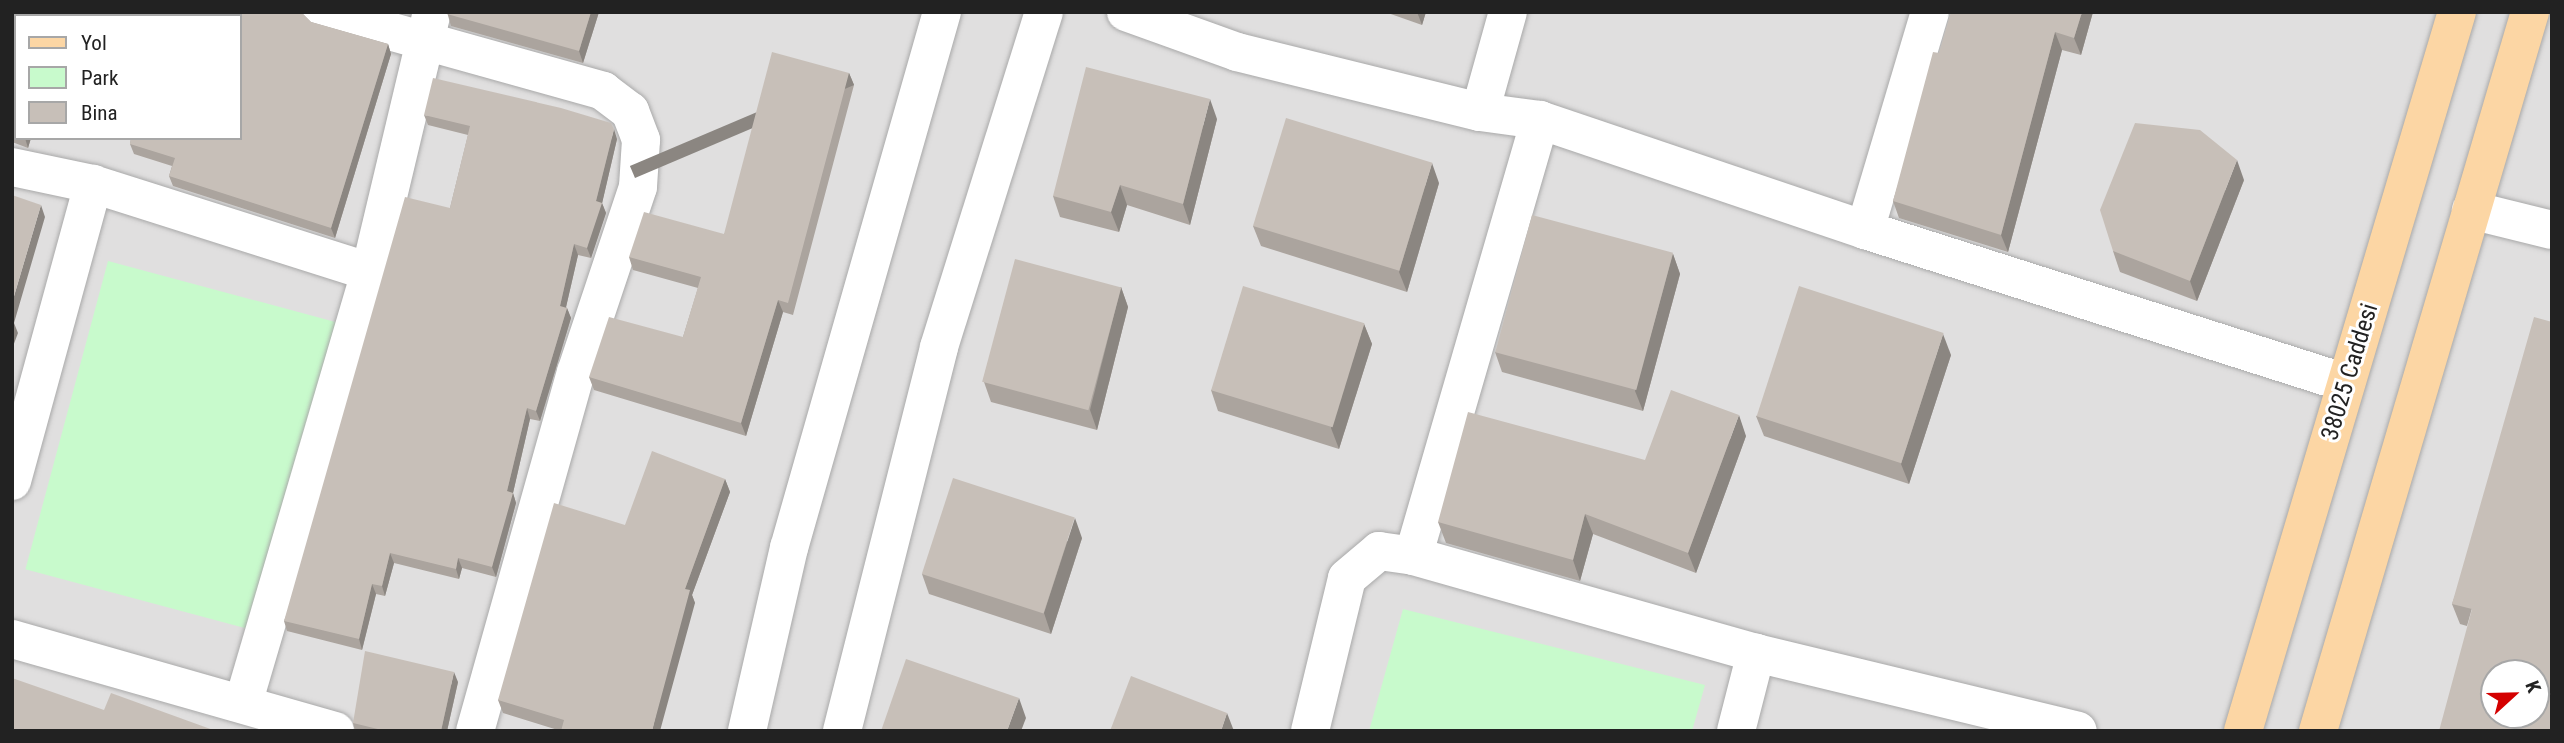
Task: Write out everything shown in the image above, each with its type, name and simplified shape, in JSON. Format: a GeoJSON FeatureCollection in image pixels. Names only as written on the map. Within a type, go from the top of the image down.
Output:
{"type":"FeatureCollection","features":[{"type":"Feature","properties":{"kind":"main road","name":"38025 Caddesi"},"geometry":{"type":"LineString","coordinates":[[2243,731],[2456,12]]}},
{"type":"Feature","properties":{"kind":"main road"},"geometry":{"type":"LineString","coordinates":[[2318,731],[2530,12]]}},
{"type":"Feature","properties":{"kind":"street"},"geometry":{"type":"LineString","coordinates":[[321,12],[428,28],[603,91],[630,111],[641,140],[638,187],[576,372],[475,731]]}},
{"type":"Feature","properties":{"kind":"street"},"geometry":{"type":"LineString","coordinates":[[747,731],[789,548],[942,12]]}},
{"type":"Feature","properties":{"kind":"street"},"geometry":{"type":"LineString","coordinates":[[842,731],[939,346],[1044,12]]}},
{"type":"Feature","properties":{"kind":"street"},"geometry":{"type":"LineString","coordinates":[[1126,12],[1237,52],[1480,112],[1541,120],[1865,230],[2346,383]]}},
{"type":"Feature","properties":{"kind":"street"},"geometry":{"type":"LineString","coordinates":[[1480,112],[1508,12]]}},
{"type":"Feature","properties":{"kind":"street"},"geometry":{"type":"LineString","coordinates":[[1865,230],[1930,12]]}},
{"type":"Feature","properties":{"kind":"street"},"geometry":{"type":"LineString","coordinates":[[243,704],[370,272],[428,28]]}},
{"type":"Feature","properties":{"kind":"street"},"geometry":{"type":"LineString","coordinates":[[1413,556],[1541,120]]}},
{"type":"Feature","properties":{"kind":"street"},"geometry":{"type":"LineString","coordinates":[[12,167],[93,184],[370,272]]}},
{"type":"Feature","properties":{"kind":"street"},"geometry":{"type":"LineString","coordinates":[[12,481],[93,184]]}},
{"type":"Feature","properties":{"kind":"street"},"geometry":{"type":"LineString","coordinates":[[2472,210],[2552,230]]}},
{"type":"Feature","properties":{"kind":"street"},"geometry":{"type":"LineString","coordinates":[[1310,731],[1347,578],[1379,551],[1413,556],[1756,653],[2078,731]]}},
{"type":"Feature","properties":{"kind":"street"},"geometry":{"type":"LineString","coordinates":[[12,639],[335,731]]}},
{"type":"Feature","properties":{"kind":"street"},"geometry":{"type":"LineString","coordinates":[[1736,731],[1756,653]]}},
{"type":"Feature","properties":{"kind":"shaded area"},"geometry":{"type":"Polygon","coordinates":[[[12,12],[2552,12],[2552,731],[12,731],[12,12]]]}},
{"type":"Feature","properties":{"kind":"green space"},"geometry":{"type":"Polygon","coordinates":[[[108,261],[344,324],[261,632],[25,569],[108,261]]]}},
{"type":"Feature","properties":{"kind":"green space"},"geometry":{"type":"Polygon","coordinates":[[[1403,609],[1705,685],[1692,731],[1369,731],[1403,609]]]}},
{"type":"Feature","properties":{"kind":"building"},"geometry":{"type":"Polygon","coordinates":[[[12,12],[301,12],[311,22],[388,44],[331,228],[169,176],[175,158],[130,144],[131,140],[242,140],[242,14],[14,14],[12,133],[12,12]]]}},
{"type":"Feature","properties":{"kind":"building"},"geometry":{"type":"Polygon","coordinates":[[[447,12],[591,12],[579,51],[447,12]]]}},
{"type":"Feature","properties":{"kind":"building"},"geometry":{"type":"Polygon","coordinates":[[[1951,12],[2082,12],[2074,38],[2055,32],[2001,235],[1893,201],[1933,52],[1939,53],[1951,12]]]}},
{"type":"Feature","properties":{"kind":"building"},"geometry":{"type":"Polygon","coordinates":[[[772,52],[849,73],[788,303],[778,300],[741,423],[589,377],[609,317],[683,337],[701,277],[629,257],[644,212],[724,234],[772,52]]]}},
{"type":"Feature","properties":{"kind":"building"},"geometry":{"type":"Polygon","coordinates":[[[1086,67],[1210,99],[1183,204],[1120,185],[1111,212],[1053,196],[1086,67]]]}},
{"type":"Feature","properties":{"kind":"building"},"geometry":{"type":"Polygon","coordinates":[[[433,78],[561,108],[611,123],[614,129],[596,201],[602,203],[587,248],[574,244],[560,306],[567,308],[536,411],[527,408],[507,491],[513,493],[492,567],[458,558],[456,569],[390,553],[382,586],[372,584],[359,639],[284,621],[405,197],[450,208],[470,126],[424,115],[433,78]]]}},
{"type":"Feature","properties":{"kind":"building"},"geometry":{"type":"Polygon","coordinates":[[[1286,118],[1432,163],[1399,271],[1253,226],[1286,118]]]}},
{"type":"Feature","properties":{"kind":"building"},"geometry":{"type":"Polygon","coordinates":[[[2135,123],[2200,130],[2237,160],[2190,281],[2113,251],[2100,210],[2135,123]]]}},
{"type":"Feature","properties":{"kind":"building"},"geometry":{"type":"Polygon","coordinates":[[[12,195],[41,205],[12,303],[12,195]]]}},
{"type":"Feature","properties":{"kind":"building"},"geometry":{"type":"Polygon","coordinates":[[[1532,215],[1673,253],[1636,390],[1495,352],[1532,215]]]}},
{"type":"Feature","properties":{"kind":"building"},"geometry":{"type":"Polygon","coordinates":[[[1015,259],[1121,287],[1088,410],[982,382],[1015,259]]]}},
{"type":"Feature","properties":{"kind":"building"},"geometry":{"type":"Polygon","coordinates":[[[1243,286],[1364,323],[1333,427],[1211,390],[1243,286]]]}},
{"type":"Feature","properties":{"kind":"building"},"geometry":{"type":"Polygon","coordinates":[[[1799,286],[1944,333],[1901,463],[1757,416],[1799,286]]]}},
{"type":"Feature","properties":{"kind":"building"},"geometry":{"type":"Polygon","coordinates":[[[2534,317],[2552,322],[2552,731],[2439,731],[2472,609],[2452,604],[2534,317]]]}},
{"type":"Feature","properties":{"kind":"building"},"geometry":{"type":"Polygon","coordinates":[[[1671,390],[1739,415],[1688,553],[1585,514],[1573,560],[1438,522],[1468,412],[1645,460],[1671,390]]]}},
{"type":"Feature","properties":{"kind":"building"},"geometry":{"type":"Polygon","coordinates":[[[652,451],[725,479],[685,589],[690,590],[652,731],[561,731],[564,720],[498,700],[554,503],[625,525],[652,451]]]}},
{"type":"Feature","properties":{"kind":"building"},"geometry":{"type":"Polygon","coordinates":[[[953,478],[1075,518],[1044,614],[922,574],[953,478]]]}},
{"type":"Feature","properties":{"kind":"building"},"geometry":{"type":"Polygon","coordinates":[[[365,651],[454,672],[441,731],[386,731],[353,723],[365,651]]]}},
{"type":"Feature","properties":{"kind":"building"},"geometry":{"type":"Polygon","coordinates":[[[906,659],[1019,698],[1007,731],[881,731],[906,659]]]}},
{"type":"Feature","properties":{"kind":"building"},"geometry":{"type":"Polygon","coordinates":[[[1131,676],[1227,713],[1221,731],[1110,731],[1131,676]]]}},
{"type":"Feature","properties":{"kind":"building"},"geometry":{"type":"Polygon","coordinates":[[[12,678],[104,710],[111,693],[216,731],[12,731],[12,678]]]}}]}
